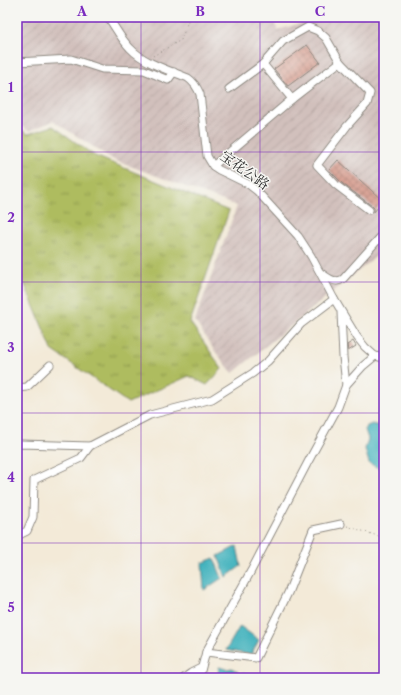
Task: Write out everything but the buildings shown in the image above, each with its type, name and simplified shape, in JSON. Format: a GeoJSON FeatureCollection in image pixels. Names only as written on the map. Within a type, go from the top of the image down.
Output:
{"type":"FeatureCollection","features":[{"type":"Feature","properties":{"kind":"street","name":"宝花公路"},"geometry":{"type":"LineString","coordinates":[[108,17],[129,48],[138,55],[193,81],[200,94],[207,156],[213,166],[248,184],[257,191],[298,236],[311,256],[334,300],[357,338],[375,356]]}},
{"type":"Feature","properties":{"kind":"street"},"geometry":{"type":"LineString","coordinates":[[229,89],[263,64],[283,41],[308,27],[318,31],[326,38],[340,62],[370,93],[367,104],[347,126],[317,165],[336,186],[369,210]]}},
{"type":"Feature","properties":{"kind":"street"},"geometry":{"type":"LineString","coordinates":[[17,62],[71,59],[102,69],[144,70],[168,80],[174,72]]}},
{"type":"Feature","properties":{"kind":"street"},"geometry":{"type":"LineString","coordinates":[[213,166],[292,99],[340,62]]}},
{"type":"Feature","properties":{"kind":"street"},"geometry":{"type":"LineString","coordinates":[[263,64],[292,99]]}},
{"type":"Feature","properties":{"kind":"street"},"geometry":{"type":"LineString","coordinates":[[320,272],[333,281],[343,279],[384,233]]}},
{"type":"Feature","properties":{"kind":"street"},"geometry":{"type":"LineString","coordinates":[[17,536],[27,531],[32,518],[34,480],[81,458],[90,446],[150,415],[212,399],[254,373],[268,361],[301,324],[334,300]]}},
{"type":"Feature","properties":{"kind":"street"},"geometry":{"type":"LineString","coordinates":[[341,311],[346,385]]}},
{"type":"Feature","properties":{"kind":"street"},"geometry":{"type":"LineString","coordinates":[[198,678],[206,652],[338,407],[346,385],[363,366],[375,356],[384,358]]}},
{"type":"Feature","properties":{"kind":"street"},"geometry":{"type":"LineString","coordinates":[[17,388],[27,387],[50,365]]}},
{"type":"Feature","properties":{"kind":"street"},"geometry":{"type":"LineString","coordinates":[[17,444],[90,446]]}},
{"type":"Feature","properties":{"kind":"street"},"geometry":{"type":"LineString","coordinates":[[206,652],[256,658],[288,593],[313,530],[341,524]]}},
{"type":"Feature","properties":{"kind":"street"},"geometry":{"type":"LineString","coordinates":[[184,678],[191,672],[201,668]]}},
{"type":"Feature","properties":{"kind":"path"},"geometry":{"type":"LineString","coordinates":[[146,60],[181,40],[190,17]]}},
{"type":"Feature","properties":{"kind":"path"},"geometry":{"type":"LineString","coordinates":[[341,524],[384,538]]}},
{"type":"Feature","properties":{"kind":"shaded area"},"geometry":{"type":"Polygon","coordinates":[[[17,17],[270,17],[278,30],[322,17],[384,17],[384,250],[233,373],[214,350],[195,321],[237,206],[114,160],[53,121],[29,131],[17,123],[17,17]]]}},
{"type":"Feature","properties":{"kind":"green space"},"geometry":{"type":"Polygon","coordinates":[[[53,126],[95,156],[229,211],[190,322],[222,369],[207,385],[189,376],[128,403],[52,350],[17,266],[17,127],[28,134],[53,126]]]}},
{"type":"Feature","properties":{"kind":"water"},"geometry":{"type":"Polygon","coordinates":[[[372,424],[384,427],[384,471],[369,463],[365,449],[368,439],[365,430],[367,426],[372,424]]]}},
{"type":"Feature","properties":{"kind":"water"},"geometry":{"type":"Polygon","coordinates":[[[237,546],[241,566],[226,577],[218,556],[237,546]]]}},
{"type":"Feature","properties":{"kind":"water"},"geometry":{"type":"Polygon","coordinates":[[[214,558],[222,578],[204,590],[202,563],[214,558]]]}},
{"type":"Feature","properties":{"kind":"water"},"geometry":{"type":"Polygon","coordinates":[[[240,626],[259,640],[251,655],[226,650],[240,626]]]}},
{"type":"Feature","properties":{"kind":"water"},"geometry":{"type":"Polygon","coordinates":[[[219,667],[227,669],[232,668],[242,675],[243,673],[255,676],[254,678],[236,676],[235,678],[229,677],[218,674],[219,667]]]}}]}
